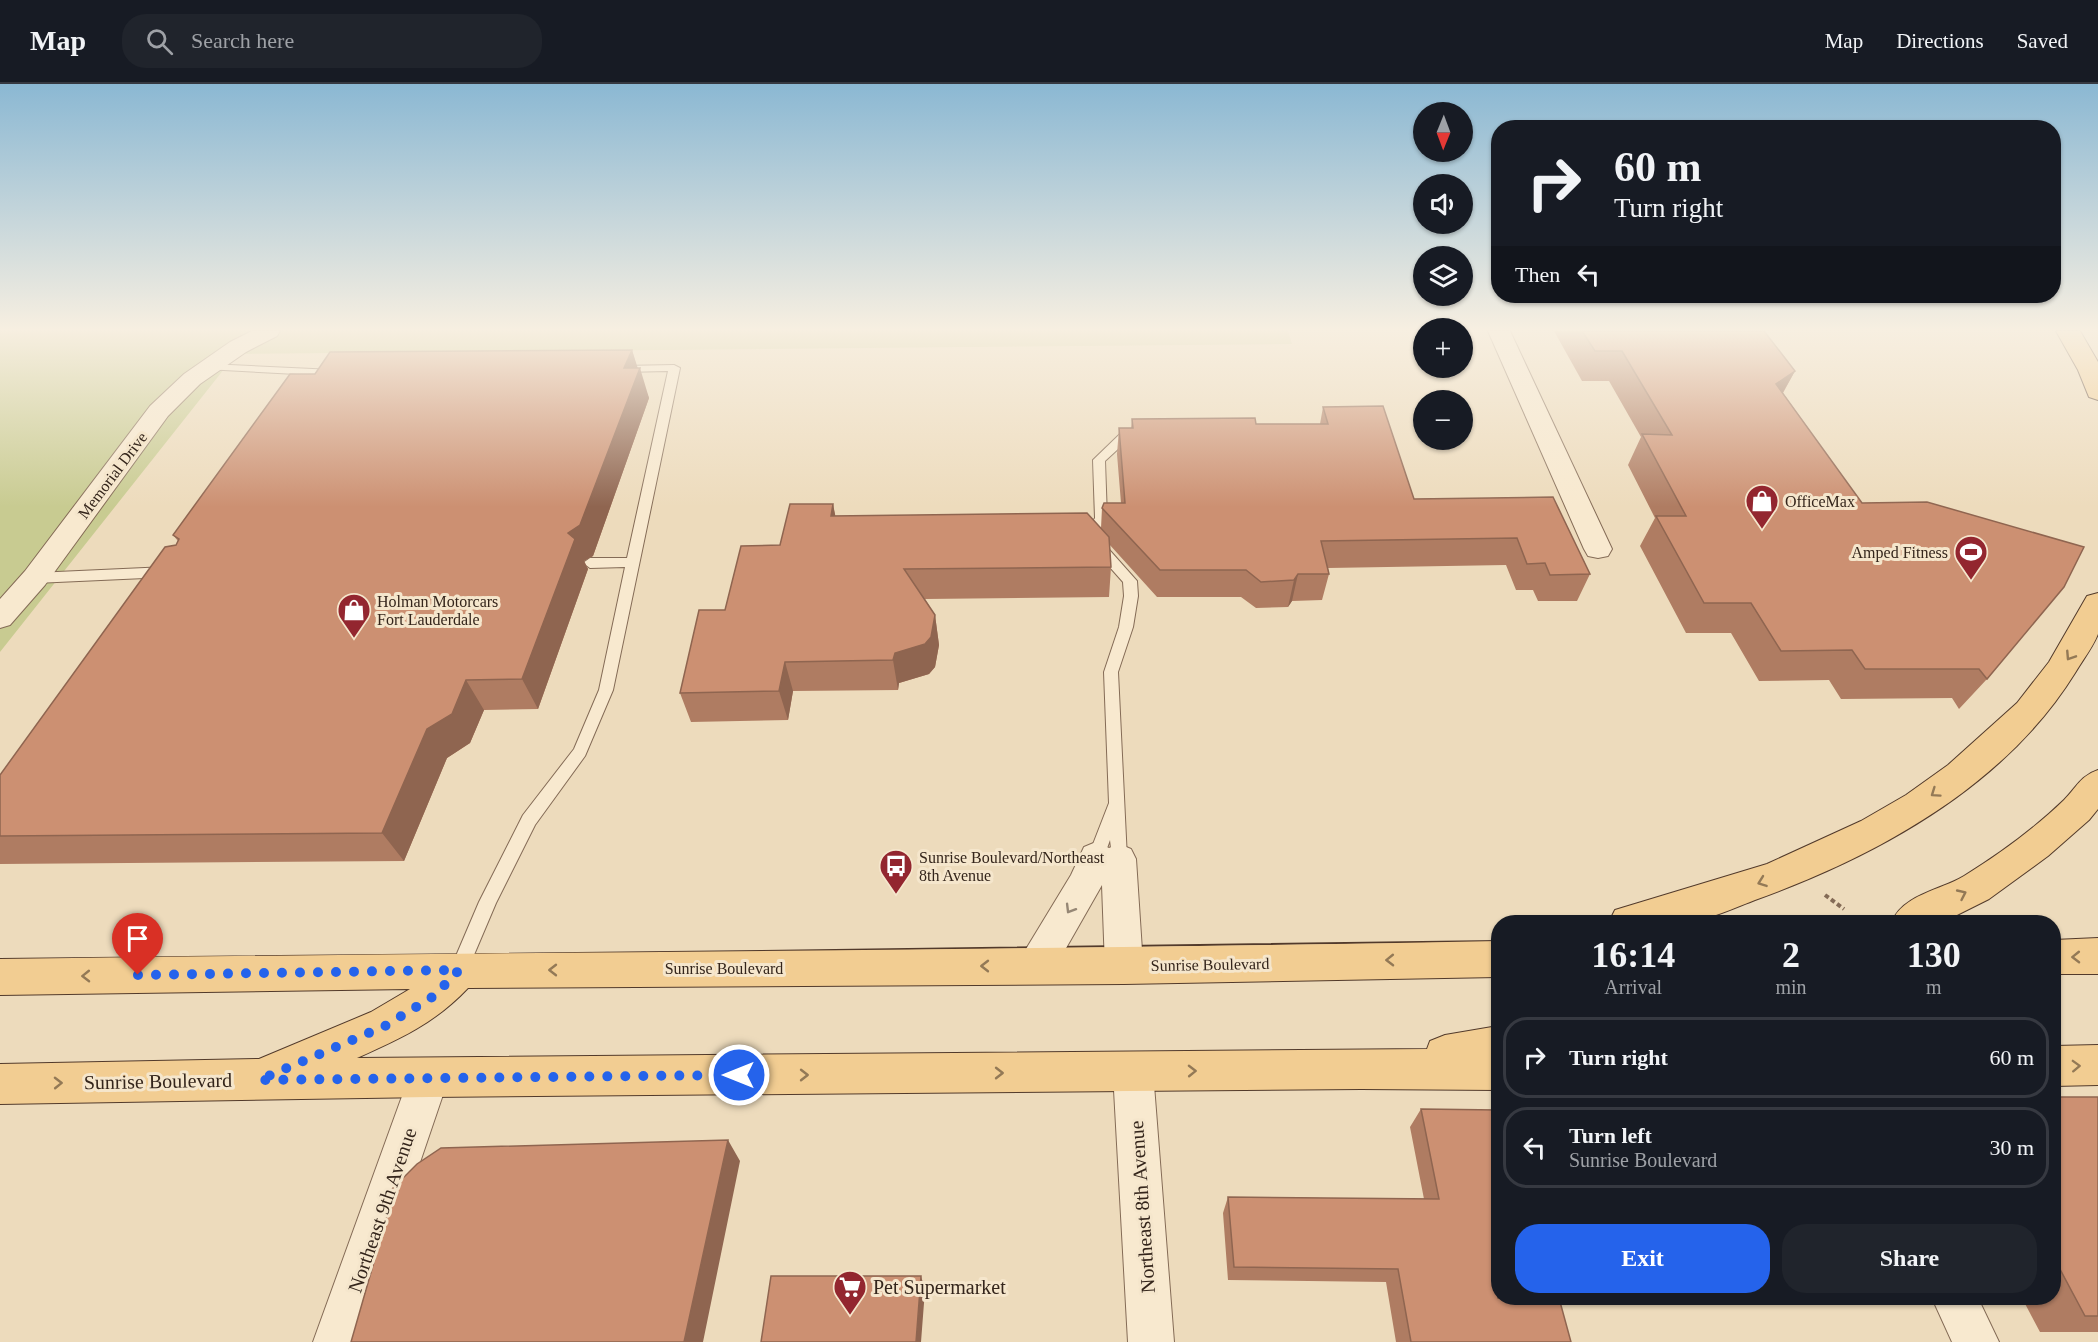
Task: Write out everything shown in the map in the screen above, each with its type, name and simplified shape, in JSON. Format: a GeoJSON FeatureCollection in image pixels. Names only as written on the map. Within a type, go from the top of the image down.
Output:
{"type":"FeatureCollection","features":[{"type":"Feature","properties":{"kind":"main road"},"geometry":{"type":"LineString","coordinates":[[1657,915],[1698,905],[1799,869],[1895,821],[1974,766],[2031,710],[2073,653],[2098,604]]}},
{"type":"Feature","properties":{"kind":"main road"},"geometry":{"type":"LineString","coordinates":[[1923,915],[1976,888],[2035,845],[2077,810],[2098,784]]}},
{"type":"Feature","properties":{"kind":"main road"},"geometry":{"type":"LineString","coordinates":[[1448,959],[1491,951]]}},
{"type":"Feature","properties":{"kind":"main road"},"geometry":{"type":"LineString","coordinates":[[2061,957],[2098,956]]}},
{"type":"Feature","properties":{"kind":"main road","name":"Sunrise Boulevard"},"geometry":{"type":"LineString","coordinates":[[0,977],[459,970],[1124,966],[1448,959]]}},
{"type":"Feature","properties":{"kind":"main road"},"geometry":{"type":"LineString","coordinates":[[1448,959],[1491,959]]}},
{"type":"Feature","properties":{"kind":"main road"},"geometry":{"type":"LineString","coordinates":[[259,1080],[385,1026],[434,996],[459,970]]}},
{"type":"Feature","properties":{"kind":"main road"},"geometry":{"type":"LineString","coordinates":[[1361,1070],[1491,1047]]}},
{"type":"Feature","properties":{"kind":"main road"},"geometry":{"type":"LineString","coordinates":[[2061,1066],[2098,1065]]}},
{"type":"Feature","properties":{"kind":"main road","name":"Sunrise Boulevard"},"geometry":{"type":"LineString","coordinates":[[0,1084],[429,1077],[1361,1070]]}},
{"type":"Feature","properties":{"kind":"main road"},"geometry":{"type":"LineString","coordinates":[[1361,1070],[1491,1071]]}},
{"type":"Feature","properties":{"kind":"street","name":"Memorial Drive"},"geometry":{"type":"LineString","coordinates":[[0,618],[35,578],[159,411],[181,390]]}},
{"type":"Feature","properties":{"kind":"street"},"geometry":{"type":"LineString","coordinates":[[1526,390],[1598,549]]}},
{"type":"Feature","properties":{"kind":"street"},"geometry":{"type":"LineString","coordinates":[[1036,966],[1086,882],[1107,858]]}},
{"type":"Feature","properties":{"kind":"street"},"geometry":{"type":"LineString","coordinates":[[1107,858],[1124,966]]}},
{"type":"Feature","properties":{"kind":"street","name":"Northeast 8th Avenue"},"geometry":{"type":"LineString","coordinates":[[1133,1072],[1151,1342]]}},
{"type":"Feature","properties":{"kind":"street","name":"Northeast 9th Avenue"},"geometry":{"type":"LineString","coordinates":[[336,1342],[429,1077]]}},
{"type":"Feature","properties":{"kind":"street"},"geometry":{"type":"LineString","coordinates":[[1958,1305],[1976,1342]]}},
{"type":"Feature","properties":{"kind":"lane"},"geometry":{"type":"LineString","coordinates":[[459,970],[488,902],[529,820],[580,752],[606,690],[670,390]]}},
{"type":"Feature","properties":{"kind":"lane"},"geometry":{"type":"LineString","coordinates":[[1107,858],[1116,799],[1111,672],[1126,627],[1131,596],[1130,581],[1090,537],[1101,518],[1099,460],[1126,435]]}},
{"type":"Feature","properties":{"kind":"lane"},"geometry":{"type":"LineString","coordinates":[[590,563],[634,562]]}},
{"type":"Feature","properties":{"kind":"lane"},"geometry":{"type":"LineString","coordinates":[[35,578],[177,572],[164,591]]}},
{"type":"Feature","properties":{"kind":"lane"},"geometry":{"type":"LineString","coordinates":[[1107,858],[1116,799]]}},
{"type":"Feature","properties":{"kind":"path"},"geometry":{"type":"LineString","coordinates":[[1825,895],[1844,909]]}},
{"type":"Feature","properties":{"kind":"green space"},"geometry":{"type":"Polygon","coordinates":[[[0,390],[208,390],[0,652],[0,390]]]}},
{"type":"Feature","properties":{"kind":"building","name":"Holman Motorcars Fort Lauderdale"},"geometry":{"type":"Polygon","coordinates":[[[279,390],[632,390],[580,525],[568,533],[575,539],[522,679],[466,680],[452,714],[427,729],[382,833],[0,836],[0,775],[165,547],[176,545],[179,539],[173,535],[279,390]]]}},
{"type":"Feature","properties":{"kind":"building"},"geometry":{"type":"Polygon","coordinates":[[[1645,390],[1780,390],[1862,503],[1927,502],[2084,547],[2064,587],[1987,679],[1979,669],[1865,669],[1852,650],[1781,651],[1751,603],[1704,603],[1656,516],[1686,516],[1642,434],[1672,435],[1645,390]]]}},
{"type":"Feature","properties":{"kind":"building"},"geometry":{"type":"Polygon","coordinates":[[[1383,406],[1414,499],[1553,497],[1590,574],[1550,575],[1545,563],[1527,564],[1517,538],[1321,541],[1329,574],[1298,574],[1294,580],[1261,582],[1246,570],[1160,570],[1102,508],[1104,503],[1125,503],[1119,428],[1133,428],[1132,419],[1255,418],[1256,424],[1328,424],[1323,407],[1383,406]]]}},
{"type":"Feature","properties":{"kind":"building"},"geometry":{"type":"Polygon","coordinates":[[[790,504],[833,504],[831,516],[1087,513],[1109,537],[1111,567],[904,569],[935,615],[931,637],[925,644],[895,653],[893,660],[785,662],[779,691],[680,693],[699,610],[725,610],[741,546],[780,545],[790,504]]]}},
{"type":"Feature","properties":{"kind":"building"},"geometry":{"type":"Polygon","coordinates":[[[2061,1097],[2098,1097],[2098,1316],[2085,1316],[2061,1271],[2061,1097]]]}},
{"type":"Feature","properties":{"kind":"building"},"geometry":{"type":"Polygon","coordinates":[[[1421,1109],[1491,1110],[1491,1305],[1561,1305],[1571,1342],[1411,1342],[1398,1269],[1234,1267],[1228,1197],[1439,1199],[1421,1109]]]}},
{"type":"Feature","properties":{"kind":"building"},"geometry":{"type":"Polygon","coordinates":[[[728,1140],[684,1342],[351,1342],[386,1220],[392,1189],[417,1164],[441,1148],[728,1140]]]}},
{"type":"Feature","properties":{"kind":"building","name":"Pet Supermarket"},"geometry":{"type":"Polygon","coordinates":[[[771,1276],[921,1276],[916,1342],[761,1342],[771,1276]]]}},
{"type":"Feature","properties":{"kind":"place","name":"OfficeMax"},"geometry":{"type":"Point","coordinates":[1762,530]}},
{"type":"Feature","properties":{"kind":"place","name":"Amped Fitness"},"geometry":{"type":"Point","coordinates":[1971,581]}},
{"type":"Feature","properties":{"kind":"place","name":"Holman Motorcars Fort Lauderdale"},"geometry":{"type":"Point","coordinates":[354,639]}},
{"type":"Feature","properties":{"kind":"place","name":"Sunrise Boulevard/Northeast 8th Avenue"},"geometry":{"type":"Point","coordinates":[896,895]}},
{"type":"Feature","properties":{"kind":"place","name":"Pet Supermarket"},"geometry":{"type":"Point","coordinates":[850,1316]}},
{"type":"Feature","properties":{"kind":"route"},"geometry":{"type":"LineString","coordinates":[[138,975],[459,970],[434,996],[385,1026],[259,1080],[739,1075]]}}]}
